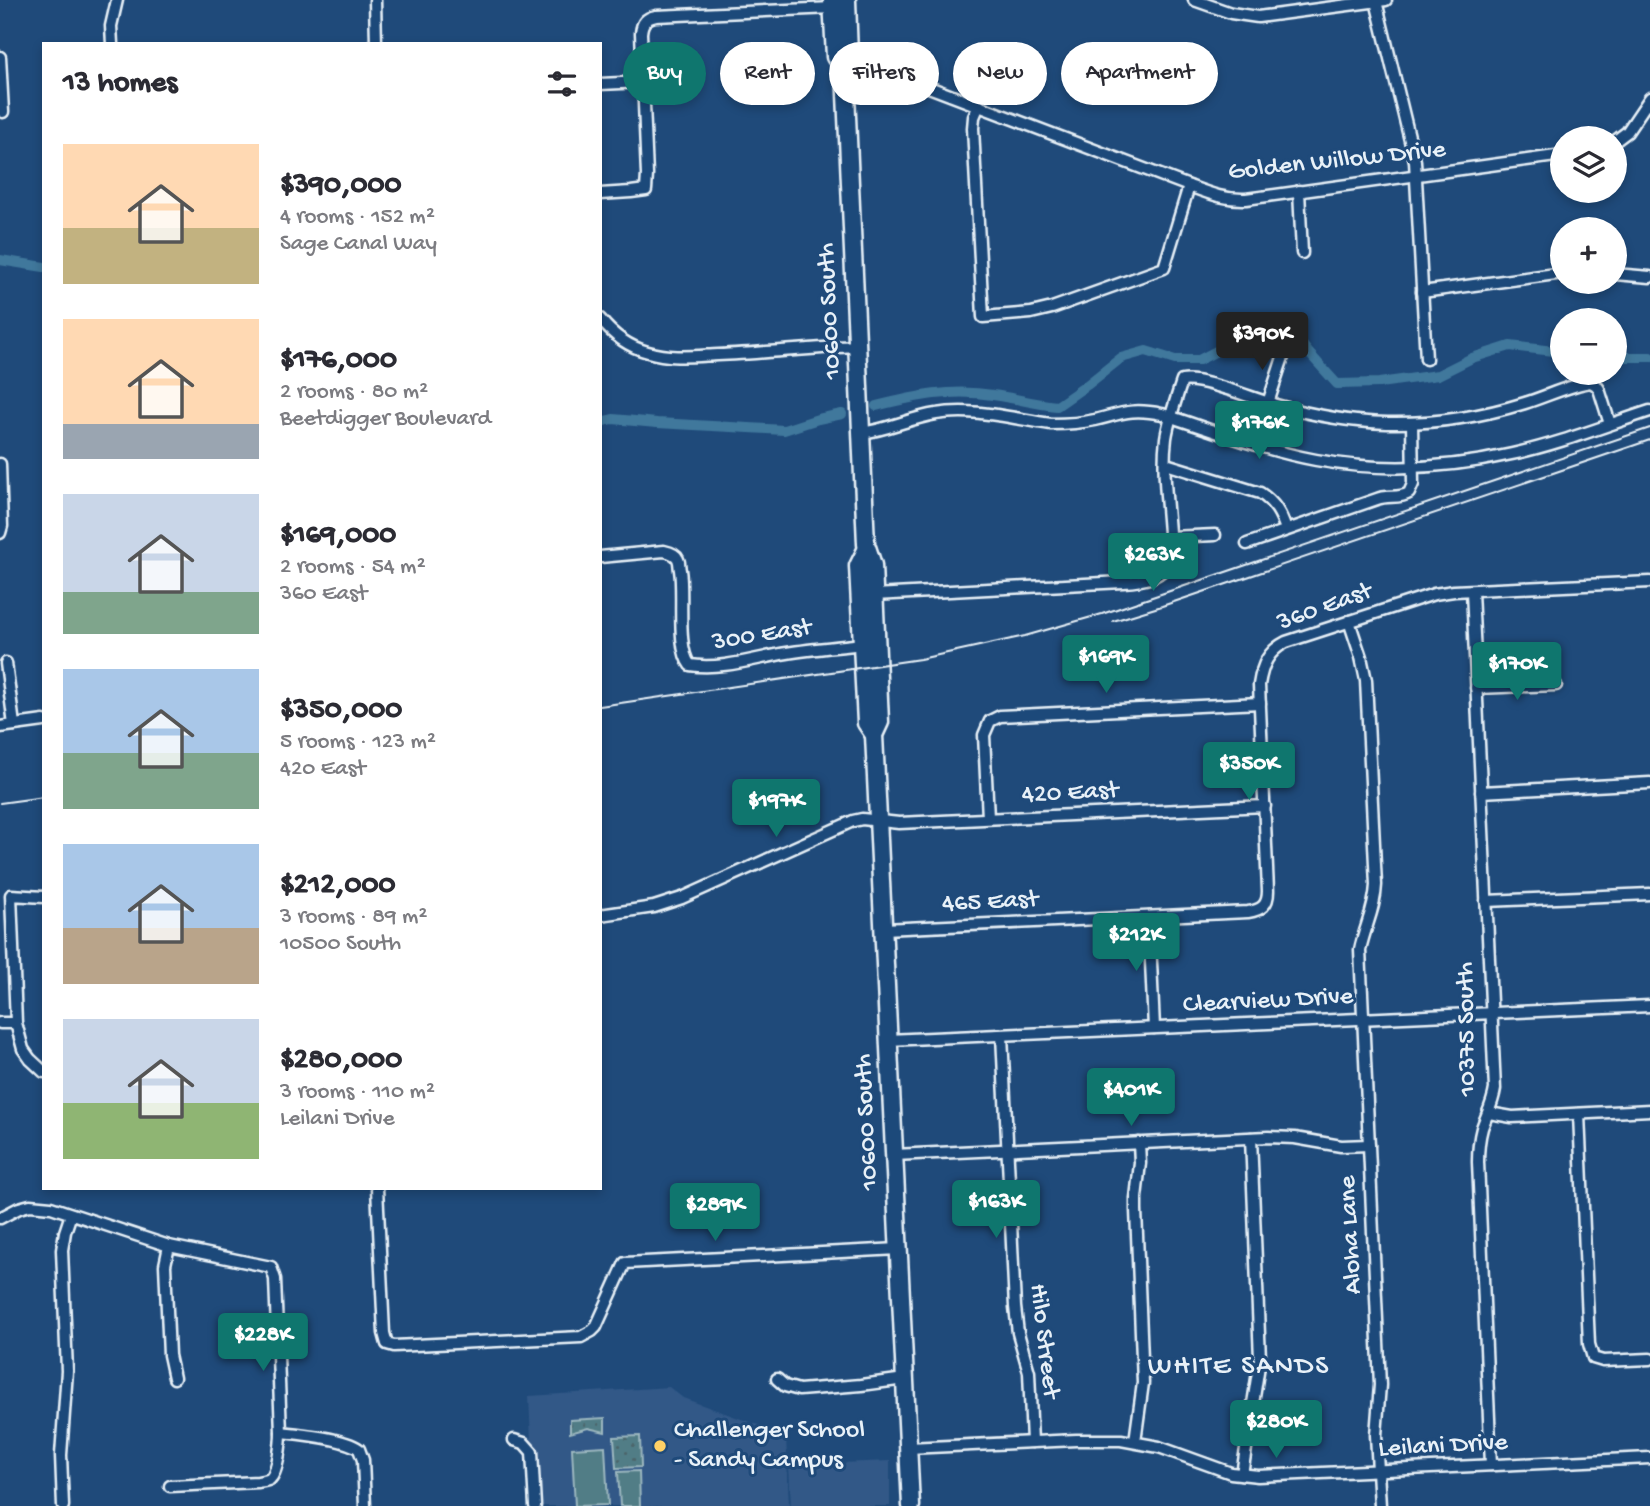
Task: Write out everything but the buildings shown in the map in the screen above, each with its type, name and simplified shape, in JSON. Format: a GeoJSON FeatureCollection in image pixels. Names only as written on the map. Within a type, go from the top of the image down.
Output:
{"type":"FeatureCollection","features":[{"type":"Feature","properties":{"kind":"main road","name":"10600 South"},"geometry":{"type":"LineString","coordinates":[[837,3],[846,42]]}},
{"type":"Feature","properties":{"kind":"main road","name":"10600 South"},"geometry":{"type":"LineString","coordinates":[[846,105],[867,548],[873,565],[880,722],[874,735],[911,1506]]}},
{"type":"Feature","properties":{"kind":"main road","name":"10600 South"},"geometry":{"type":"LineString","coordinates":[[867,548],[858,566],[866,723],[874,735]]}},
{"type":"Feature","properties":{"kind":"street"},"geometry":{"type":"LineString","coordinates":[[112,42],[111,26],[117,0]]}},
{"type":"Feature","properties":{"kind":"street"},"geometry":{"type":"LineString","coordinates":[[375,0],[376,42]]}},
{"type":"Feature","properties":{"kind":"street"},"geometry":{"type":"LineString","coordinates":[[1194,0],[1231,13],[1258,17],[1381,1],[1412,144],[1426,359]]}},
{"type":"Feature","properties":{"kind":"street"},"geometry":{"type":"LineString","coordinates":[[642,42],[641,27],[649,17],[837,3]]}},
{"type":"Feature","properties":{"kind":"street"},"geometry":{"type":"LineString","coordinates":[[0,57],[3,112]]}},
{"type":"Feature","properties":{"kind":"street"},"geometry":{"type":"LineString","coordinates":[[602,84],[623,83]]}},
{"type":"Feature","properties":{"kind":"street"},"geometry":{"type":"LineString","coordinates":[[1627,131],[1650,98]]}},
{"type":"Feature","properties":{"kind":"street"},"geometry":{"type":"LineString","coordinates":[[602,194],[646,190],[644,105]]}},
{"type":"Feature","properties":{"kind":"street"},"geometry":{"type":"LineString","coordinates":[[979,105],[973,128],[983,317],[1052,309],[1164,268],[1189,186]]}},
{"type":"Feature","properties":{"kind":"street","name":"Golden Willow Drive"},"geometry":{"type":"LineString","coordinates":[[979,105],[1214,196],[1230,199],[1550,158]]}},
{"type":"Feature","properties":{"kind":"street"},"geometry":{"type":"LineString","coordinates":[[1298,191],[1302,253]]}},
{"type":"Feature","properties":{"kind":"street"},"geometry":{"type":"LineString","coordinates":[[1422,292],[1550,275]]}},
{"type":"Feature","properties":{"kind":"street"},"geometry":{"type":"LineString","coordinates":[[1627,275],[1650,277]]}},
{"type":"Feature","properties":{"kind":"street"},"geometry":{"type":"LineString","coordinates":[[602,321],[634,347],[660,355],[780,352],[857,346]]}},
{"type":"Feature","properties":{"kind":"street"},"geometry":{"type":"LineString","coordinates":[[1268,403],[1285,351]]}},
{"type":"Feature","properties":{"kind":"street"},"geometry":{"type":"LineString","coordinates":[[874,595],[1133,582],[1159,574],[1165,569],[1170,558],[1166,438],[1182,381],[1198,381],[1310,414],[1387,423],[1457,419],[1497,411],[1591,382],[1599,389],[1610,424]]}},
{"type":"Feature","properties":{"kind":"street"},"geometry":{"type":"LineString","coordinates":[[861,433],[883,430],[949,412],[973,412],[1051,424],[1081,422],[1116,413],[1153,412],[1306,458],[1363,466],[1413,468],[1464,464],[1512,454],[1650,411]]}},
{"type":"Feature","properties":{"kind":"street"},"geometry":{"type":"LineString","coordinates":[[1247,544],[1377,499],[1406,495],[1413,487],[1412,423]]}},
{"type":"Feature","properties":{"kind":"street"},"geometry":{"type":"LineString","coordinates":[[0,464],[0,533]]}},
{"type":"Feature","properties":{"kind":"street"},"geometry":{"type":"LineString","coordinates":[[1166,464],[1260,493],[1278,508],[1286,530]]}},
{"type":"Feature","properties":{"kind":"street"},"geometry":{"type":"LineString","coordinates":[[1170,537],[1215,534]]}},
{"type":"Feature","properties":{"kind":"street","name":"300 East"},"geometry":{"type":"LineString","coordinates":[[602,557],[664,551],[672,553],[678,559],[684,651],[691,665],[710,666],[785,653],[862,644]]}},
{"type":"Feature","properties":{"kind":"street","name":"360 East"},"geometry":{"type":"LineString","coordinates":[[1265,907],[1268,891],[1260,704],[1261,675],[1266,658],[1272,651],[1286,642],[1424,596],[1444,592],[1650,582]]}},
{"type":"Feature","properties":{"kind":"street","name":"10375 South"},"geometry":{"type":"LineString","coordinates":[[1472,590],[1495,1089],[1480,1137],[1478,1163],[1491,1465]]}},
{"type":"Feature","properties":{"kind":"street","name":"Aloha Lane"},"geometry":{"type":"LineString","coordinates":[[1349,621],[1362,657],[1366,680],[1376,885],[1373,910],[1362,939],[1360,961],[1380,1384],[1376,1436],[1380,1506]]}},
{"type":"Feature","properties":{"kind":"street"},"geometry":{"type":"LineString","coordinates":[[6,663],[14,725]]}},
{"type":"Feature","properties":{"kind":"street"},"geometry":{"type":"LineString","coordinates":[[1476,688],[1556,685]]}},
{"type":"Feature","properties":{"kind":"street"},"geometry":{"type":"LineString","coordinates":[[988,818],[984,735],[990,721],[1000,716],[1260,704]]}},
{"type":"Feature","properties":{"kind":"street"},"geometry":{"type":"LineString","coordinates":[[0,727],[42,721]]}},
{"type":"Feature","properties":{"kind":"street"},"geometry":{"type":"LineString","coordinates":[[1481,792],[1650,783]]}},
{"type":"Feature","properties":{"kind":"street","name":"420 East"},"geometry":{"type":"LineString","coordinates":[[602,915],[654,907],[682,898],[862,819],[899,823],[1265,806]]}},
{"type":"Feature","properties":{"kind":"street"},"geometry":{"type":"LineString","coordinates":[[1486,901],[1650,894]]}},
{"type":"Feature","properties":{"kind":"street"},"geometry":{"type":"LineString","coordinates":[[42,897],[11,895],[16,1023],[23,1049],[42,1070]]}},
{"type":"Feature","properties":{"kind":"street","name":"465 East"},"geometry":{"type":"LineString","coordinates":[[884,929],[1248,912],[1265,907]]}},
{"type":"Feature","properties":{"kind":"street"},"geometry":{"type":"LineString","coordinates":[[1149,917],[1154,1028]]}},
{"type":"Feature","properties":{"kind":"street","name":"Clearview Drive"},"geometry":{"type":"LineString","coordinates":[[888,1040],[1650,1006]]}},
{"type":"Feature","properties":{"kind":"street"},"geometry":{"type":"LineString","coordinates":[[0,1023],[16,1023]]}},
{"type":"Feature","properties":{"kind":"street","name":"Hilo Street"},"geometry":{"type":"LineString","coordinates":[[1002,1035],[1016,1320],[1029,1372],[1032,1442]]}},
{"type":"Feature","properties":{"kind":"street"},"geometry":{"type":"LineString","coordinates":[[1489,1113],[1512,1117],[1650,1110]]}},
{"type":"Feature","properties":{"kind":"street"},"geometry":{"type":"LineString","coordinates":[[1579,1114],[1589,1344],[1593,1358],[1603,1361],[1650,1359]]}},
{"type":"Feature","properties":{"kind":"street"},"geometry":{"type":"LineString","coordinates":[[894,1155],[1283,1137],[1341,1146],[1369,1145]]}},
{"type":"Feature","properties":{"kind":"street"},"geometry":{"type":"LineString","coordinates":[[1242,1474],[1260,1359],[1251,1138]]}},
{"type":"Feature","properties":{"kind":"street"},"geometry":{"type":"LineString","coordinates":[[1135,1441],[1143,1383],[1136,1210],[1139,1143]]}},
{"type":"Feature","properties":{"kind":"street"},"geometry":{"type":"LineString","coordinates":[[376,1190],[384,1333],[387,1344],[397,1346],[581,1337],[596,1327],[625,1263],[898,1249]]}},
{"type":"Feature","properties":{"kind":"street"},"geometry":{"type":"LineString","coordinates":[[0,1218],[30,1205],[51,1207],[169,1246],[271,1268],[275,1279],[281,1432],[275,1471],[268,1480],[170,1486]]}},
{"type":"Feature","properties":{"kind":"street"},"geometry":{"type":"LineString","coordinates":[[63,1506],[61,1454],[67,1371],[62,1250],[71,1214]]}},
{"type":"Feature","properties":{"kind":"street"},"geometry":{"type":"LineString","coordinates":[[169,1246],[165,1265],[169,1355],[174,1378]]}},
{"type":"Feature","properties":{"kind":"street"},"geometry":{"type":"LineString","coordinates":[[777,1379],[785,1386],[799,1390],[905,1379]]}},
{"type":"Feature","properties":{"kind":"street"},"geometry":{"type":"LineString","coordinates":[[281,1432],[349,1444],[359,1449],[363,1460],[365,1506]]}},
{"type":"Feature","properties":{"kind":"street","name":"Leilani Drive"},"geometry":{"type":"LineString","coordinates":[[908,1448],[1105,1439],[1135,1441],[1183,1454],[1227,1471],[1275,1475],[1650,1458]]}},
{"type":"Feature","properties":{"kind":"street"},"geometry":{"type":"LineString","coordinates":[[514,1440],[524,1443],[532,1452],[535,1506]]}},
{"type":"Feature","properties":{"kind":"shaded area","name":"Challenger School - Sandy Campus"},"geometry":{"type":"Polygon","coordinates":[[[669,1387],[683,1398],[786,1435],[789,1506],[539,1506],[537,1456],[531,1442],[529,1396],[669,1387]]]}},
{"type":"Feature","properties":{"kind":"shaded area"},"geometry":{"type":"Polygon","coordinates":[[[890,1461],[890,1506],[791,1506],[789,1465],[890,1461]]]}},
{"type":"Feature","properties":{"kind":"green space"},"geometry":{"type":"Polygon","coordinates":[[[605,1418],[605,1432],[588,1428],[570,1433],[570,1420],[605,1418]]]}},
{"type":"Feature","properties":{"kind":"green space"},"geometry":{"type":"Polygon","coordinates":[[[640,1436],[641,1467],[616,1468],[614,1437],[640,1436]]]}},
{"type":"Feature","properties":{"kind":"green space"},"geometry":{"type":"Polygon","coordinates":[[[605,1446],[608,1505],[575,1506],[572,1448],[605,1446]]]}},
{"type":"Feature","properties":{"kind":"green space"},"geometry":{"type":"Polygon","coordinates":[[[639,1471],[640,1506],[620,1506],[618,1472],[639,1471]]]}},
{"type":"Feature","properties":{"kind":"waterway"},"geometry":{"type":"LineString","coordinates":[[0,260],[42,267]]}},
{"type":"Feature","properties":{"kind":"waterway"},"geometry":{"type":"LineString","coordinates":[[876,406],[920,396],[963,392],[1057,406],[1121,358],[1146,351],[1175,360],[1199,360],[1267,322],[1288,326],[1337,384],[1379,383],[1438,375],[1472,358],[1510,346],[1550,351]]}},
{"type":"Feature","properties":{"kind":"waterway"},"geometry":{"type":"LineString","coordinates":[[1627,357],[1650,357]]}},
{"type":"Feature","properties":{"kind":"waterway"},"geometry":{"type":"LineString","coordinates":[[602,422],[613,419],[784,430],[842,414]]}},
{"type":"Feature","properties":{"kind":"tram line"},"geometry":{"type":"LineString","coordinates":[[602,706],[920,659],[1025,636],[1102,614],[1650,428]]}},
{"type":"Feature","properties":{"kind":"tram line"},"geometry":{"type":"LineString","coordinates":[[1113,621],[1650,440]]}},
{"type":"Feature","properties":{"kind":"tram line"},"geometry":{"type":"LineString","coordinates":[[0,803],[42,797]]}},
{"type":"Feature","properties":{"kind":"place","name":"Challenger School - Sandy Campus"},"geometry":{"type":"Point","coordinates":[660,1446]}},
{"type":"Feature","properties":{"kind":"district","name":"WHITE SANDS"},"geometry":{"type":"Point","coordinates":[1239,1367]}}]}
